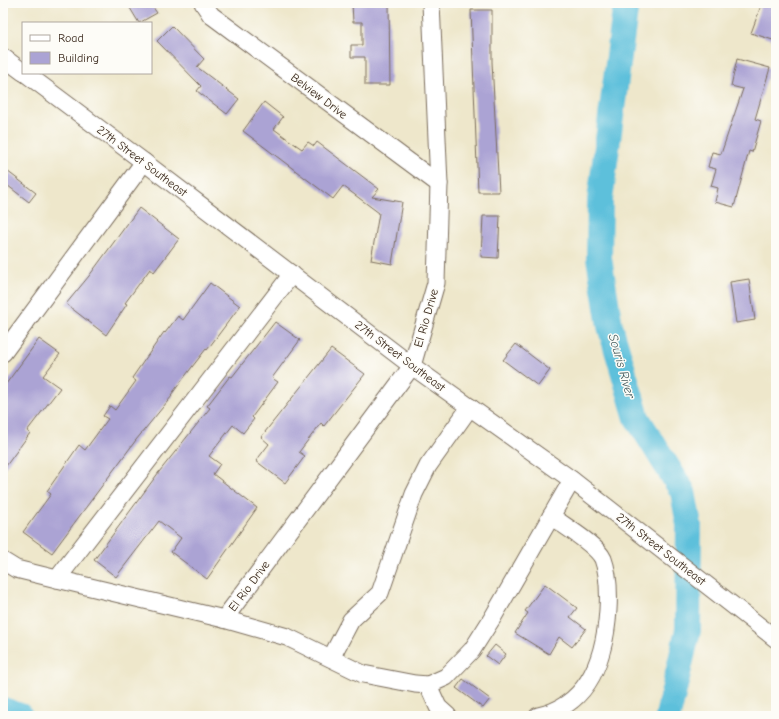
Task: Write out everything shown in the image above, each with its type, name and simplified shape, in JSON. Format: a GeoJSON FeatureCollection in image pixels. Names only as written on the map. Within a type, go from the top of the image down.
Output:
{"type":"FeatureCollection","features":[{"type":"Feature","properties":{"kind":"street","name":"Belview Drive"},"geometry":{"type":"LineString","coordinates":[[203,3],[210,15],[439,184]]}},
{"type":"Feature","properties":{"kind":"street","name":"El Rio Drive"},"geometry":{"type":"LineString","coordinates":[[224,619],[412,366],[436,283],[439,184],[431,3]]}},
{"type":"Feature","properties":{"kind":"street","name":"27th Street Southeast"},"geometry":{"type":"LineString","coordinates":[[3,57],[22,71]]}},
{"type":"Feature","properties":{"kind":"street","name":"27th Street Southeast"},"geometry":{"type":"LineString","coordinates":[[27,74],[412,366],[572,480],[776,639]]}},
{"type":"Feature","properties":{"kind":"street"},"geometry":{"type":"LineString","coordinates":[[3,353],[144,162]]}},
{"type":"Feature","properties":{"kind":"street"},"geometry":{"type":"LineString","coordinates":[[57,579],[292,274]]}},
{"type":"Feature","properties":{"kind":"street"},"geometry":{"type":"LineString","coordinates":[[331,658],[351,620],[380,593],[403,521],[428,466],[470,407]]}},
{"type":"Feature","properties":{"kind":"street"},"geometry":{"type":"LineString","coordinates":[[3,561],[16,569],[224,619],[287,637],[364,674],[415,684],[428,685],[446,677],[472,650],[493,617],[572,480]]}},
{"type":"Feature","properties":{"kind":"street"},"geometry":{"type":"LineString","coordinates":[[538,716],[565,704],[580,692],[595,671],[603,651],[608,605],[608,575],[603,557],[594,548],[551,516]]}},
{"type":"Feature","properties":{"kind":"street"},"geometry":{"type":"LineString","coordinates":[[428,685],[438,707],[448,716]]}},
{"type":"Feature","properties":{"kind":"building"},"geometry":{"type":"Polygon","coordinates":[[[127,3],[150,3],[157,13],[138,22],[127,3]]]}},
{"type":"Feature","properties":{"kind":"building"},"geometry":{"type":"Polygon","coordinates":[[[352,3],[389,3],[390,85],[365,85],[365,57],[351,57],[351,45],[362,45],[362,22],[353,22],[352,3]]]}},
{"type":"Feature","properties":{"kind":"building"},"geometry":{"type":"Polygon","coordinates":[[[762,3],[776,3],[776,41],[751,33],[762,3]]]}},
{"type":"Feature","properties":{"kind":"building"},"geometry":{"type":"Polygon","coordinates":[[[471,10],[492,10],[492,62],[499,192],[478,192],[471,10]]]}},
{"type":"Feature","properties":{"kind":"building"},"geometry":{"type":"Polygon","coordinates":[[[172,26],[204,59],[197,67],[239,99],[227,114],[197,91],[201,86],[157,41],[172,26]]]}},
{"type":"Feature","properties":{"kind":"building"},"geometry":{"type":"Polygon","coordinates":[[[737,59],[770,68],[755,119],[761,121],[752,152],[749,151],[734,207],[715,202],[718,188],[711,186],[716,169],[708,167],[712,152],[721,154],[743,89],[731,86],[737,59]]]}},
{"type":"Feature","properties":{"kind":"building"},"geometry":{"type":"Polygon","coordinates":[[[264,102],[283,117],[274,129],[289,140],[302,149],[308,142],[314,146],[317,142],[379,189],[372,197],[402,202],[392,264],[371,260],[379,213],[343,186],[333,199],[243,131],[264,102]]]}},
{"type":"Feature","properties":{"kind":"building"},"geometry":{"type":"Polygon","coordinates":[[[3,168],[36,193],[29,202],[3,182],[3,168]]]}},
{"type":"Feature","properties":{"kind":"building"},"geometry":{"type":"Polygon","coordinates":[[[139,208],[179,239],[154,272],[150,269],[125,303],[127,304],[106,335],[66,304],[89,276],[139,208]]]}},
{"type":"Feature","properties":{"kind":"building"},"geometry":{"type":"Polygon","coordinates":[[[483,216],[500,216],[498,258],[481,257],[483,216]]]}},
{"type":"Feature","properties":{"kind":"building"},"geometry":{"type":"Polygon","coordinates":[[[749,279],[755,320],[736,323],[730,282],[749,279]]]}},
{"type":"Feature","properties":{"kind":"building"},"geometry":{"type":"Polygon","coordinates":[[[210,283],[240,306],[207,350],[206,349],[192,367],[171,395],[172,396],[136,440],[52,553],[23,532],[51,494],[47,491],[79,445],[85,450],[108,419],[103,416],[110,406],[115,410],[136,381],[132,378],[164,332],[165,333],[178,316],[183,320],[210,283]]]}},
{"type":"Feature","properties":{"kind":"building"},"geometry":{"type":"Polygon","coordinates":[[[275,322],[300,340],[272,378],[278,382],[252,417],[254,419],[243,433],[233,425],[209,456],[220,464],[213,474],[257,508],[207,579],[171,552],[181,538],[159,521],[116,577],[94,560],[159,472],[210,408],[207,406],[275,322]]]}},
{"type":"Feature","properties":{"kind":"building"},"geometry":{"type":"Polygon","coordinates":[[[39,339],[60,354],[43,376],[60,388],[27,431],[30,433],[3,470],[3,388],[39,339]]]}},
{"type":"Feature","properties":{"kind":"building"},"geometry":{"type":"Polygon","coordinates":[[[516,344],[550,370],[538,386],[503,360],[516,344]]]}},
{"type":"Feature","properties":{"kind":"building"},"geometry":{"type":"Polygon","coordinates":[[[331,349],[365,374],[324,426],[321,423],[299,452],[305,456],[285,483],[256,461],[269,444],[261,437],[331,349]]]}},
{"type":"Feature","properties":{"kind":"building"},"geometry":{"type":"Polygon","coordinates":[[[545,584],[577,608],[570,617],[586,629],[572,647],[559,637],[549,654],[515,633],[528,613],[525,611],[545,584]]]}},
{"type":"Feature","properties":{"kind":"building"},"geometry":{"type":"Polygon","coordinates":[[[495,645],[506,654],[498,665],[486,656],[495,645]]]}},
{"type":"Feature","properties":{"kind":"building"},"geometry":{"type":"Polygon","coordinates":[[[463,679],[490,699],[483,708],[456,688],[463,679]]]}},
{"type":"Feature","properties":{"kind":"waterway","name":"Souris River"},"geometry":{"type":"LineString","coordinates":[[626,3],[600,200],[599,258],[610,326],[637,418],[683,492],[689,525],[688,630],[668,716]]}},
{"type":"Feature","properties":{"kind":"waterway","name":"Souris River"},"geometry":{"type":"LineString","coordinates":[[3,710],[20,716]]}}]}
